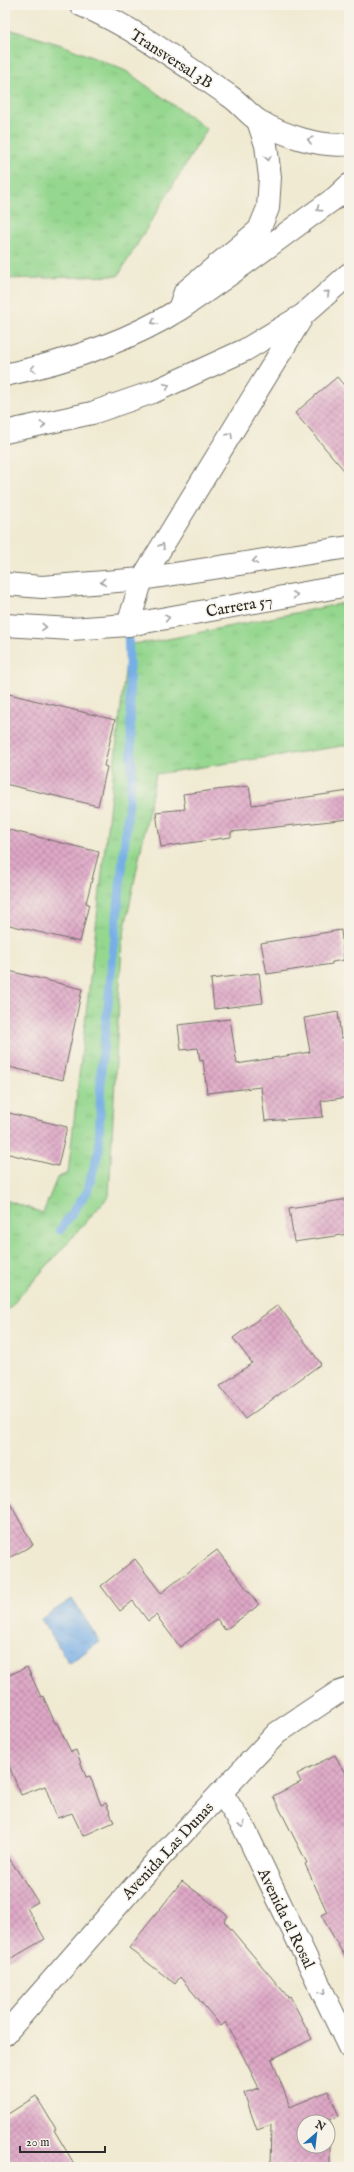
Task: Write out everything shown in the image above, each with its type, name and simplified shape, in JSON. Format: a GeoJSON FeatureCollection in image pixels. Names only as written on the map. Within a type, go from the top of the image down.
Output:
{"type":"FeatureCollection","features":[{"type":"Feature","properties":{"kind":"main road","name":"Transversal 3B"},"geometry":{"type":"LineString","coordinates":[[81,5],[141,37],[190,68],[241,104],[258,121],[312,142],[349,144]]}},
{"type":"Feature","properties":{"kind":"main road","name":"Transversal 3B"},"geometry":{"type":"LineString","coordinates":[[179,309],[185,292],[259,230],[268,208],[270,176],[266,145],[258,121]]}},
{"type":"Feature","properties":{"kind":"main road"},"geometry":{"type":"LineString","coordinates":[[5,375],[62,362],[118,340],[179,309],[335,198],[349,185]]}},
{"type":"Feature","properties":{"kind":"main road"},"geometry":{"type":"LineString","coordinates":[[5,432],[92,413],[153,392],[245,350],[303,315],[349,274]]}},
{"type":"Feature","properties":{"kind":"main road"},"geometry":{"type":"LineString","coordinates":[[128,625],[142,579],[303,315]]}},
{"type":"Feature","properties":{"kind":"main road"},"geometry":{"type":"LineString","coordinates":[[5,584],[42,587],[142,579],[349,547]]}},
{"type":"Feature","properties":{"kind":"main road","name":"Carrera 57"},"geometry":{"type":"LineString","coordinates":[[5,625],[71,629],[128,625],[349,585]]}},
{"type":"Feature","properties":{"kind":"main road","name":"Avenida Las Dunas"},"geometry":{"type":"LineString","coordinates":[[5,2034],[153,1865],[277,1733],[337,1693],[349,1689]]}},
{"type":"Feature","properties":{"kind":"main road","name":"Avenida el Rosal"},"geometry":{"type":"LineString","coordinates":[[221,1792],[244,1828],[349,2047]]}},
{"type":"Feature","properties":{"kind":"green space"},"geometry":{"type":"Polygon","coordinates":[[[5,28],[62,45],[126,71],[207,129],[118,276],[5,279],[5,28]]]}},
{"type":"Feature","properties":{"kind":"green space"},"geometry":{"type":"Polygon","coordinates":[[[349,602],[349,745],[156,774],[122,943],[109,1196],[5,1313],[5,1200],[43,1213],[57,1178],[68,1173],[128,644],[153,642],[349,602]]]}},
{"type":"Feature","properties":{"kind":"water"},"geometry":{"type":"Polygon","coordinates":[[[72,1599],[100,1642],[69,1663],[41,1619],[72,1599]]]}},
{"type":"Feature","properties":{"kind":"building"},"geometry":{"type":"Polygon","coordinates":[[[337,377],[349,391],[349,476],[295,413],[337,377]]]}},
{"type":"Feature","properties":{"kind":"building"},"geometry":{"type":"Polygon","coordinates":[[[5,693],[115,720],[104,766],[107,767],[98,806],[5,784],[5,693]]]}},
{"type":"Feature","properties":{"kind":"building"},"geometry":{"type":"Polygon","coordinates":[[[249,786],[252,805],[349,791],[349,819],[231,832],[231,837],[161,847],[156,812],[185,809],[183,794],[249,786]]]}},
{"type":"Feature","properties":{"kind":"building"},"geometry":{"type":"Polygon","coordinates":[[[5,829],[99,852],[86,903],[89,904],[80,942],[5,924],[5,829]]]}},
{"type":"Feature","properties":{"kind":"building"},"geometry":{"type":"Polygon","coordinates":[[[341,930],[344,960],[332,962],[332,964],[267,974],[261,943],[341,930]]]}},
{"type":"Feature","properties":{"kind":"building"},"geometry":{"type":"Polygon","coordinates":[[[5,970],[82,989],[63,1080],[5,1066],[5,970]]]}},
{"type":"Feature","properties":{"kind":"building"},"geometry":{"type":"Polygon","coordinates":[[[259,973],[263,1003],[214,1009],[211,979],[259,973]]]}},
{"type":"Feature","properties":{"kind":"building"},"geometry":{"type":"Polygon","coordinates":[[[338,1012],[341,1038],[345,1037],[349,1056],[349,1097],[321,1101],[323,1117],[265,1121],[261,1087],[207,1093],[203,1060],[200,1061],[198,1048],[181,1050],[178,1025],[230,1019],[237,1064],[310,1052],[304,1018],[338,1012]]]}},
{"type":"Feature","properties":{"kind":"building"},"geometry":{"type":"Polygon","coordinates":[[[5,1112],[67,1127],[58,1166],[5,1153],[5,1112]]]}},
{"type":"Feature","properties":{"kind":"building"},"geometry":{"type":"Polygon","coordinates":[[[349,1199],[349,1234],[294,1242],[289,1208],[349,1199]]]}},
{"type":"Feature","properties":{"kind":"building"},"geometry":{"type":"Polygon","coordinates":[[[278,1305],[321,1364],[245,1419],[220,1386],[252,1363],[233,1338],[278,1305]]]}},
{"type":"Feature","properties":{"kind":"building"},"geometry":{"type":"Polygon","coordinates":[[[5,1494],[33,1545],[5,1560],[5,1494]]]}},
{"type":"Feature","properties":{"kind":"building"},"geometry":{"type":"Polygon","coordinates":[[[217,1550],[259,1605],[225,1630],[217,1619],[180,1647],[156,1615],[148,1621],[133,1601],[120,1611],[101,1586],[135,1559],[161,1593],[217,1550]]]}},
{"type":"Feature","properties":{"kind":"building"},"geometry":{"type":"Polygon","coordinates":[[[27,1667],[41,1697],[43,1696],[55,1723],[57,1723],[71,1752],[76,1750],[86,1777],[90,1776],[101,1805],[106,1803],[114,1822],[83,1836],[72,1813],[57,1818],[45,1786],[21,1795],[5,1756],[5,1677],[27,1667]]]}},
{"type":"Feature","properties":{"kind":"building"},"geometry":{"type":"Polygon","coordinates":[[[335,1755],[349,1781],[349,1964],[321,1915],[327,1912],[305,1864],[307,1863],[273,1796],[301,1782],[297,1774],[335,1755]]]}},
{"type":"Feature","properties":{"kind":"building"},"geometry":{"type":"Polygon","coordinates":[[[5,1852],[38,1902],[27,1908],[45,1939],[5,1962],[5,1852]]]}},
{"type":"Feature","properties":{"kind":"building"},"geometry":{"type":"Polygon","coordinates":[[[182,1881],[228,1916],[224,1921],[288,1997],[290,1996],[312,2039],[272,2059],[290,2107],[328,2091],[339,2116],[336,2117],[336,2114],[296,2114],[296,2154],[330,2154],[330,2167],[270,2167],[271,2125],[257,2130],[244,2093],[259,2088],[226,2022],[221,2026],[180,1977],[175,1984],[129,1948],[182,1881]]]}},
{"type":"Feature","properties":{"kind":"building"},"geometry":{"type":"Polygon","coordinates":[[[36,2096],[56,2129],[54,2130],[76,2167],[5,2167],[5,2116],[36,2096]]]}},
{"type":"Feature","properties":{"kind":"waterway"},"geometry":{"type":"LineString","coordinates":[[60,1230],[87,1192],[99,1150],[101,1071],[132,772],[128,625]]}}]}
